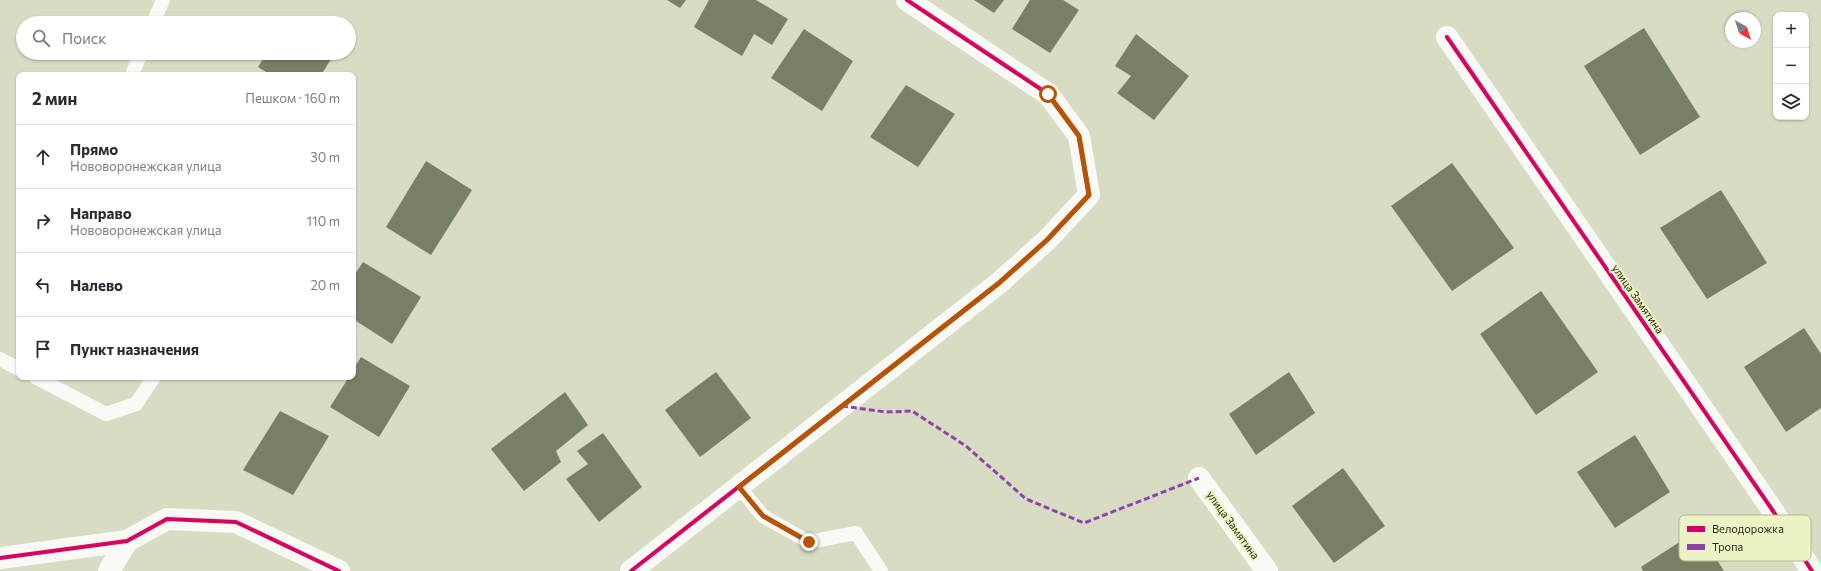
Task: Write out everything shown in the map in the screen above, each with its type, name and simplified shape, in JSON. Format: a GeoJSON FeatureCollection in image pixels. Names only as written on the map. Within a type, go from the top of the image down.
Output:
{"type":"FeatureCollection","features":[{"type":"Feature","properties":{"kind":"street"},"geometry":{"type":"LineString","coordinates":[[631,571],[999,283],[1047,240],[1089,195],[1079,136],[1048,94],[907,0]]}},
{"type":"Feature","properties":{"kind":"street","name":"улица Замятина"},"geometry":{"type":"LineString","coordinates":[[1447,37],[1775,515]]}},
{"type":"Feature","properties":{"kind":"street","name":"улица Замятина"},"geometry":{"type":"LineString","coordinates":[[1200,478],[1267,571]]}},
{"type":"Feature","properties":{"kind":"street"},"geometry":{"type":"LineString","coordinates":[[0,558],[127,541],[167,519],[236,522],[339,571]]}},
{"type":"Feature","properties":{"kind":"street"},"geometry":{"type":"LineString","coordinates":[[109,571],[127,541]]}},
{"type":"Feature","properties":{"kind":"street","name":"улица Замятина"},"geometry":{"type":"LineString","coordinates":[[1805,561],[1812,571]]}},
{"type":"Feature","properties":{"kind":"lane"},"geometry":{"type":"LineString","coordinates":[[156,16],[163,0]]}},
{"type":"Feature","properties":{"kind":"lane"},"geometry":{"type":"LineString","coordinates":[[133,72],[138,60]]}},
{"type":"Feature","properties":{"kind":"lane"},"geometry":{"type":"LineString","coordinates":[[0,359],[16,367]]}},
{"type":"Feature","properties":{"kind":"lane"},"geometry":{"type":"LineString","coordinates":[[41,380],[106,414],[136,404],[152,380]]}},
{"type":"Feature","properties":{"kind":"lane"},"geometry":{"type":"LineString","coordinates":[[739,487],[763,516],[809,542],[856,533],[881,571]]}},
{"type":"Feature","properties":{"kind":"building"},"geometry":{"type":"Polygon","coordinates":[[[667,0],[686,0],[680,8],[667,0]]]}},
{"type":"Feature","properties":{"kind":"building"},"geometry":{"type":"Polygon","coordinates":[[[709,0],[756,0],[788,19],[772,45],[754,34],[742,56],[694,27],[709,0]]]}},
{"type":"Feature","properties":{"kind":"building"},"geometry":{"type":"Polygon","coordinates":[[[974,0],[1004,0],[994,13],[974,0]]]}},
{"type":"Feature","properties":{"kind":"building"},"geometry":{"type":"Polygon","coordinates":[[[1030,0],[1063,0],[1079,10],[1050,53],[1012,29],[1030,0]]]}},
{"type":"Feature","properties":{"kind":"building"},"geometry":{"type":"Polygon","coordinates":[[[1644,28],[1700,117],[1640,155],[1584,66],[1644,28]]]}},
{"type":"Feature","properties":{"kind":"building"},"geometry":{"type":"Polygon","coordinates":[[[804,29],[853,61],[822,111],[771,78],[804,29]]]}},
{"type":"Feature","properties":{"kind":"building"},"geometry":{"type":"Polygon","coordinates":[[[1136,34],[1189,76],[1154,120],[1117,93],[1131,76],[1115,66],[1136,34]]]}},
{"type":"Feature","properties":{"kind":"building"},"geometry":{"type":"Polygon","coordinates":[[[262,60],[331,60],[323,72],[266,72],[258,67],[262,60]]]}},
{"type":"Feature","properties":{"kind":"building"},"geometry":{"type":"Polygon","coordinates":[[[906,85],[955,114],[918,167],[870,137],[906,85]]]}},
{"type":"Feature","properties":{"kind":"building"},"geometry":{"type":"Polygon","coordinates":[[[426,161],[472,190],[431,255],[386,227],[426,161]]]}},
{"type":"Feature","properties":{"kind":"building"},"geometry":{"type":"Polygon","coordinates":[[[1452,163],[1514,248],[1452,291],[1391,206],[1452,163]]]}},
{"type":"Feature","properties":{"kind":"building"},"geometry":{"type":"Polygon","coordinates":[[[1721,190],[1767,263],[1707,299],[1660,228],[1721,190]]]}},
{"type":"Feature","properties":{"kind":"building"},"geometry":{"type":"Polygon","coordinates":[[[363,262],[421,297],[392,344],[356,321],[356,272],[363,262]]]}},
{"type":"Feature","properties":{"kind":"building"},"geometry":{"type":"Polygon","coordinates":[[[1541,291],[1598,372],[1536,415],[1480,334],[1541,291]]]}},
{"type":"Feature","properties":{"kind":"building"},"geometry":{"type":"Polygon","coordinates":[[[1804,328],[1821,354],[1821,408],[1786,432],[1744,367],[1804,328]]]}},
{"type":"Feature","properties":{"kind":"building"},"geometry":{"type":"Polygon","coordinates":[[[361,357],[410,386],[379,437],[330,407],[347,380],[356,380],[356,365],[361,357]]]}},
{"type":"Feature","properties":{"kind":"building"},"geometry":{"type":"Polygon","coordinates":[[[716,372],[751,418],[700,457],[665,410],[716,372]]]}},
{"type":"Feature","properties":{"kind":"building"},"geometry":{"type":"Polygon","coordinates":[[[1289,372],[1315,413],[1256,455],[1229,414],[1289,372]]]}},
{"type":"Feature","properties":{"kind":"building"},"geometry":{"type":"Polygon","coordinates":[[[565,392],[588,425],[556,451],[561,462],[524,491],[491,449],[565,392]]]}},
{"type":"Feature","properties":{"kind":"building"},"geometry":{"type":"Polygon","coordinates":[[[280,411],[329,436],[293,495],[243,470],[280,411]]]}},
{"type":"Feature","properties":{"kind":"building"},"geometry":{"type":"Polygon","coordinates":[[[603,433],[642,487],[599,522],[566,479],[588,464],[577,451],[603,433]]]}},
{"type":"Feature","properties":{"kind":"building"},"geometry":{"type":"Polygon","coordinates":[[[1635,435],[1670,492],[1615,528],[1577,472],[1635,435]]]}},
{"type":"Feature","properties":{"kind":"building"},"geometry":{"type":"Polygon","coordinates":[[[1343,468],[1385,526],[1334,563],[1292,506],[1343,468]]]}},
{"type":"Feature","properties":{"kind":"building"},"geometry":{"type":"Polygon","coordinates":[[[1679,542],[1679,561],[1718,561],[1724,571],[1643,571],[1641,567],[1679,542]]]}},
{"type":"Feature","properties":{"kind":"marked path"},"geometry":{"type":"LineString","coordinates":[[842,406],[886,412],[912,411],[966,446],[1026,499],[1084,523],[1199,478]]}},
{"type":"Feature","properties":{"kind":"cycle path"},"geometry":{"type":"LineString","coordinates":[[631,571],[999,283],[1047,240],[1089,195],[1079,136],[1048,94],[907,0]]}},
{"type":"Feature","properties":{"kind":"cycle path"},"geometry":{"type":"LineString","coordinates":[[1447,37],[1776,515]]}},
{"type":"Feature","properties":{"kind":"cycle path"},"geometry":{"type":"LineString","coordinates":[[0,558],[127,541],[167,519],[236,522],[339,571]]}},
{"type":"Feature","properties":{"kind":"cycle path"},"geometry":{"type":"LineString","coordinates":[[1806,561],[1812,571]]}},
{"type":"Feature","properties":{"kind":"route"},"geometry":{"type":"LineString","coordinates":[[809,542],[763,516],[739,487],[999,283],[1047,240],[1089,195],[1079,136],[1048,94]]}}]}
